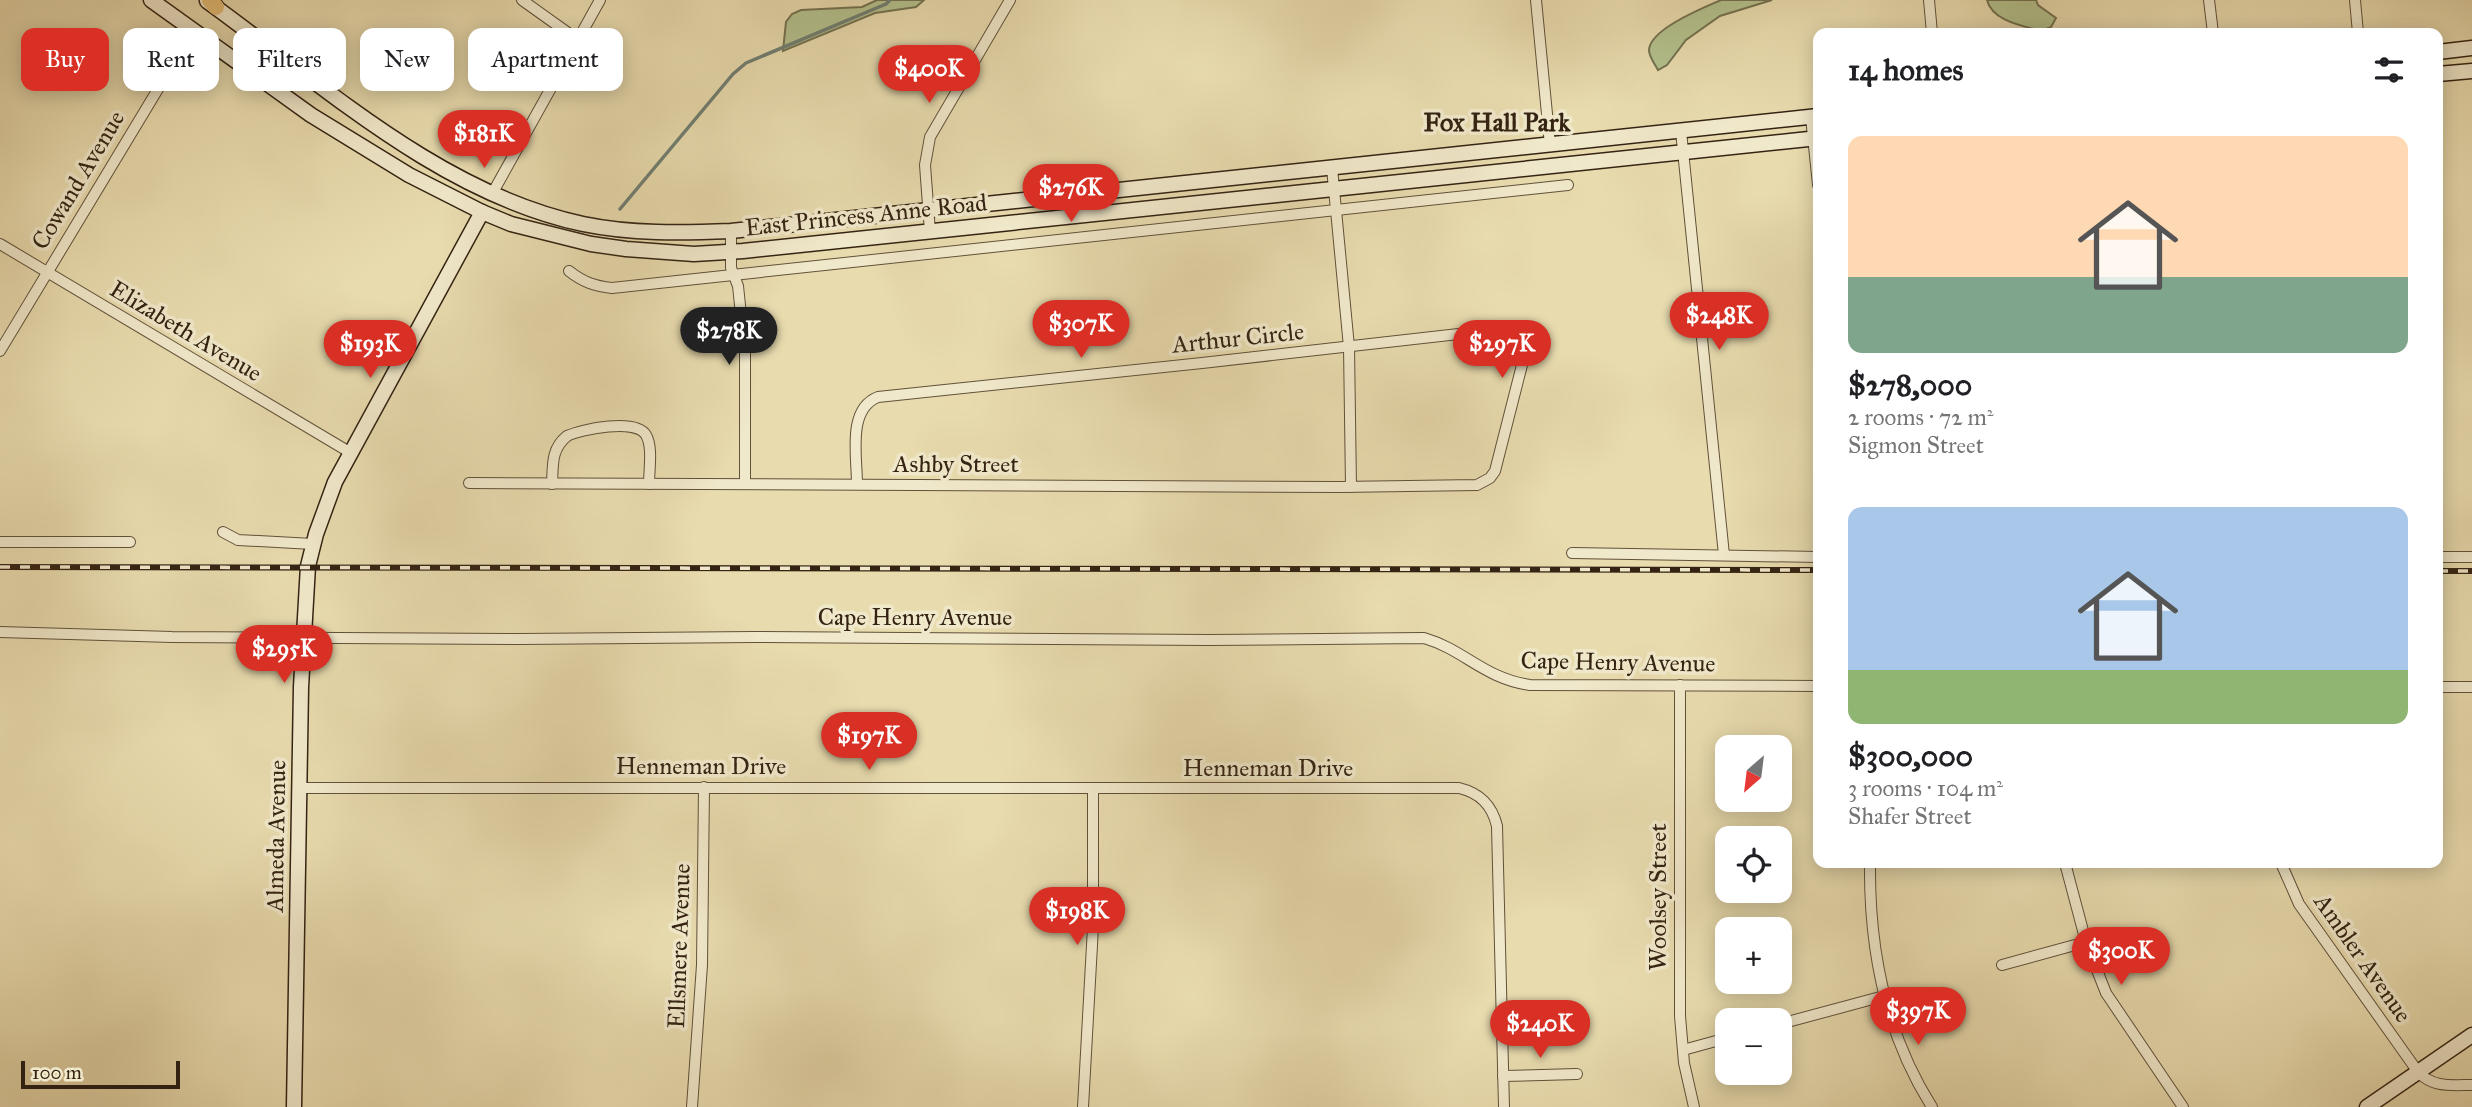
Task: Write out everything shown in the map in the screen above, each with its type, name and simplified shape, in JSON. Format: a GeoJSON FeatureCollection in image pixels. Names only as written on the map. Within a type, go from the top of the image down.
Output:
{"type":"FeatureCollection","features":[{"type":"Feature","properties":{"kind":"main road"},"geometry":{"type":"LineString","coordinates":[[151,0],[189,28]]}},
{"type":"Feature","properties":{"kind":"main road","name":"East Princess Anne Road"},"geometry":{"type":"LineString","coordinates":[[211,2],[385,132],[461,177],[511,225],[591,244],[626,249],[694,254],[731,252],[1813,138]]}},
{"type":"Feature","properties":{"kind":"main road"},"geometry":{"type":"LineString","coordinates":[[2443,51],[2472,48]]}},
{"type":"Feature","properties":{"kind":"main road"},"geometry":{"type":"LineString","coordinates":[[219,50],[311,115],[452,199],[488,203]]}},
{"type":"Feature","properties":{"kind":"main road"},"geometry":{"type":"LineString","coordinates":[[2443,74],[2472,71]]}},
{"type":"Feature","properties":{"kind":"main road","name":"East Princess Anne Road"},"geometry":{"type":"LineString","coordinates":[[488,203],[522,206],[584,224],[613,229],[655,232],[731,231],[1813,117]]}},
{"type":"Feature","properties":{"kind":"main road","name":"Almeda Avenue"},"geometry":{"type":"LineString","coordinates":[[294,1107],[299,788],[308,566],[326,504],[351,453],[488,203]]}},
{"type":"Feature","properties":{"kind":"main road"},"geometry":{"type":"LineString","coordinates":[[2367,1107],[2472,1035]]}},
{"type":"Feature","properties":{"kind":"street"},"geometry":{"type":"LineString","coordinates":[[522,0],[561,28]]}},
{"type":"Feature","properties":{"kind":"street"},"geometry":{"type":"LineString","coordinates":[[585,28],[600,0]]}},
{"type":"Feature","properties":{"kind":"street"},"geometry":{"type":"LineString","coordinates":[[930,232],[925,165],[930,137],[1010,0]]}},
{"type":"Feature","properties":{"kind":"street"},"geometry":{"type":"LineString","coordinates":[[1536,0],[1550,145]]}},
{"type":"Feature","properties":{"kind":"street"},"geometry":{"type":"LineString","coordinates":[[1929,0],[1932,28]]}},
{"type":"Feature","properties":{"kind":"street"},"geometry":{"type":"LineString","coordinates":[[2209,0],[2212,28]]}},
{"type":"Feature","properties":{"kind":"street"},"geometry":{"type":"LineString","coordinates":[[2354,0],[2357,28]]}},
{"type":"Feature","properties":{"kind":"street","name":"Cowand Avenue"},"geometry":{"type":"LineString","coordinates":[[0,351],[157,91]]}},
{"type":"Feature","properties":{"kind":"street"},"geometry":{"type":"LineString","coordinates":[[488,203],[550,91]]}},
{"type":"Feature","properties":{"kind":"street"},"geometry":{"type":"LineString","coordinates":[[1681,131],[1724,555]]}},
{"type":"Feature","properties":{"kind":"street"},"geometry":{"type":"LineString","coordinates":[[1332,168],[1349,348],[1351,487]]}},
{"type":"Feature","properties":{"kind":"street"},"geometry":{"type":"LineString","coordinates":[[569,271],[581,281],[612,288],[1567,185]]}},
{"type":"Feature","properties":{"kind":"street"},"geometry":{"type":"LineString","coordinates":[[731,231],[733,276],[738,286],[745,353],[745,484]]}},
{"type":"Feature","properties":{"kind":"street","name":"Elizabeth Avenue"},"geometry":{"type":"LineString","coordinates":[[0,244],[351,453]]}},
{"type":"Feature","properties":{"kind":"street","name":"Arthur Circle"},"geometry":{"type":"LineString","coordinates":[[857,484],[857,421],[864,405],[878,397],[1349,348],[1494,330],[1510,335],[1522,355],[1522,365],[1494,471],[1490,478],[1477,485],[1442,485]]}},
{"type":"Feature","properties":{"kind":"street"},"geometry":{"type":"LineString","coordinates":[[552,484],[553,456],[556,448],[567,436],[628,425],[635,426],[646,435],[649,443],[649,484]]}},
{"type":"Feature","properties":{"kind":"street","name":"Ashby Street"},"geometry":{"type":"LineString","coordinates":[[469,483],[1351,487],[1442,485]]}},
{"type":"Feature","properties":{"kind":"street"},"geometry":{"type":"LineString","coordinates":[[223,532],[238,540],[313,544]]}},
{"type":"Feature","properties":{"kind":"street"},"geometry":{"type":"LineString","coordinates":[[0,542],[130,542]]}},
{"type":"Feature","properties":{"kind":"street"},"geometry":{"type":"LineString","coordinates":[[1572,553],[1813,557]]}},
{"type":"Feature","properties":{"kind":"street"},"geometry":{"type":"LineString","coordinates":[[2443,557],[2472,557]]}},
{"type":"Feature","properties":{"kind":"street","name":"Cape Henry Avenue"},"geometry":{"type":"LineString","coordinates":[[0,632],[304,638],[1424,638],[1446,646],[1495,677],[1530,685],[1813,686]]}},
{"type":"Feature","properties":{"kind":"street","name":"Woolsey Street"},"geometry":{"type":"LineString","coordinates":[[1680,685],[1680,1002],[1683,1050],[1694,1107]]}},
{"type":"Feature","properties":{"kind":"street"},"geometry":{"type":"LineString","coordinates":[[2443,687],[2472,687]]}},
{"type":"Feature","properties":{"kind":"street","name":"Ellsmere Avenue"},"geometry":{"type":"LineString","coordinates":[[692,1107],[702,965],[704,787]]}},
{"type":"Feature","properties":{"kind":"street","name":"Henneman Drive"},"geometry":{"type":"LineString","coordinates":[[299,788],[1459,788],[1478,795],[1491,808],[1497,826],[1504,1107]]}},
{"type":"Feature","properties":{"kind":"street"},"geometry":{"type":"LineString","coordinates":[[1083,1107],[1094,927],[1093,788]]}},
{"type":"Feature","properties":{"kind":"street"},"geometry":{"type":"LineString","coordinates":[[1870,868],[1872,926],[1884,996],[1902,1051],[1932,1107]]}},
{"type":"Feature","properties":{"kind":"street"},"geometry":{"type":"LineString","coordinates":[[2066,868],[2086,942],[2106,992],[2183,1107]]}},
{"type":"Feature","properties":{"kind":"street","name":"Ambler Avenue"},"geometry":{"type":"LineString","coordinates":[[2283,868],[2299,904],[2418,1072]]}},
{"type":"Feature","properties":{"kind":"street"},"geometry":{"type":"LineString","coordinates":[[2003,965],[2086,942]]}},
{"type":"Feature","properties":{"kind":"street"},"geometry":{"type":"LineString","coordinates":[[1792,1021],[1884,996]]}},
{"type":"Feature","properties":{"kind":"street"},"geometry":{"type":"LineString","coordinates":[[1683,1050],[1715,1041]]}},
{"type":"Feature","properties":{"kind":"street"},"geometry":{"type":"LineString","coordinates":[[2418,1072],[2429,1082],[2440,1085],[2472,1085]]}},
{"type":"Feature","properties":{"kind":"street"},"geometry":{"type":"LineString","coordinates":[[1503,1076],[1577,1074]]}},
{"type":"Feature","properties":{"kind":"green space"},"geometry":{"type":"Polygon","coordinates":[[[877,0],[924,0],[916,7],[875,13],[783,51],[786,22],[792,14],[801,10],[862,7],[877,0]]]}},
{"type":"Feature","properties":{"kind":"green space"},"geometry":{"type":"Polygon","coordinates":[[[1721,0],[1772,0],[1720,16],[1686,40],[1667,65],[1658,70],[1649,50],[1658,34],[1679,20],[1721,0]]]}},
{"type":"Feature","properties":{"kind":"green space"},"geometry":{"type":"Polygon","coordinates":[[[1987,0],[2036,0],[2038,5],[2056,18],[2048,28],[2029,28],[2002,18],[1990,7],[1987,0]]]}},
{"type":"Feature","properties":{"kind":"waterway"},"geometry":{"type":"LineString","coordinates":[[620,209],[733,74],[746,63],[890,0]]}},
{"type":"Feature","properties":{"kind":"railway"},"geometry":{"type":"LineString","coordinates":[[0,567],[1813,570]]}},
{"type":"Feature","properties":{"kind":"railway"},"geometry":{"type":"LineString","coordinates":[[2443,571],[2472,571]]}},
{"type":"Feature","properties":{"kind":"district","name":"Fox Hall Park"},"geometry":{"type":"Point","coordinates":[1497,122]}}]}
